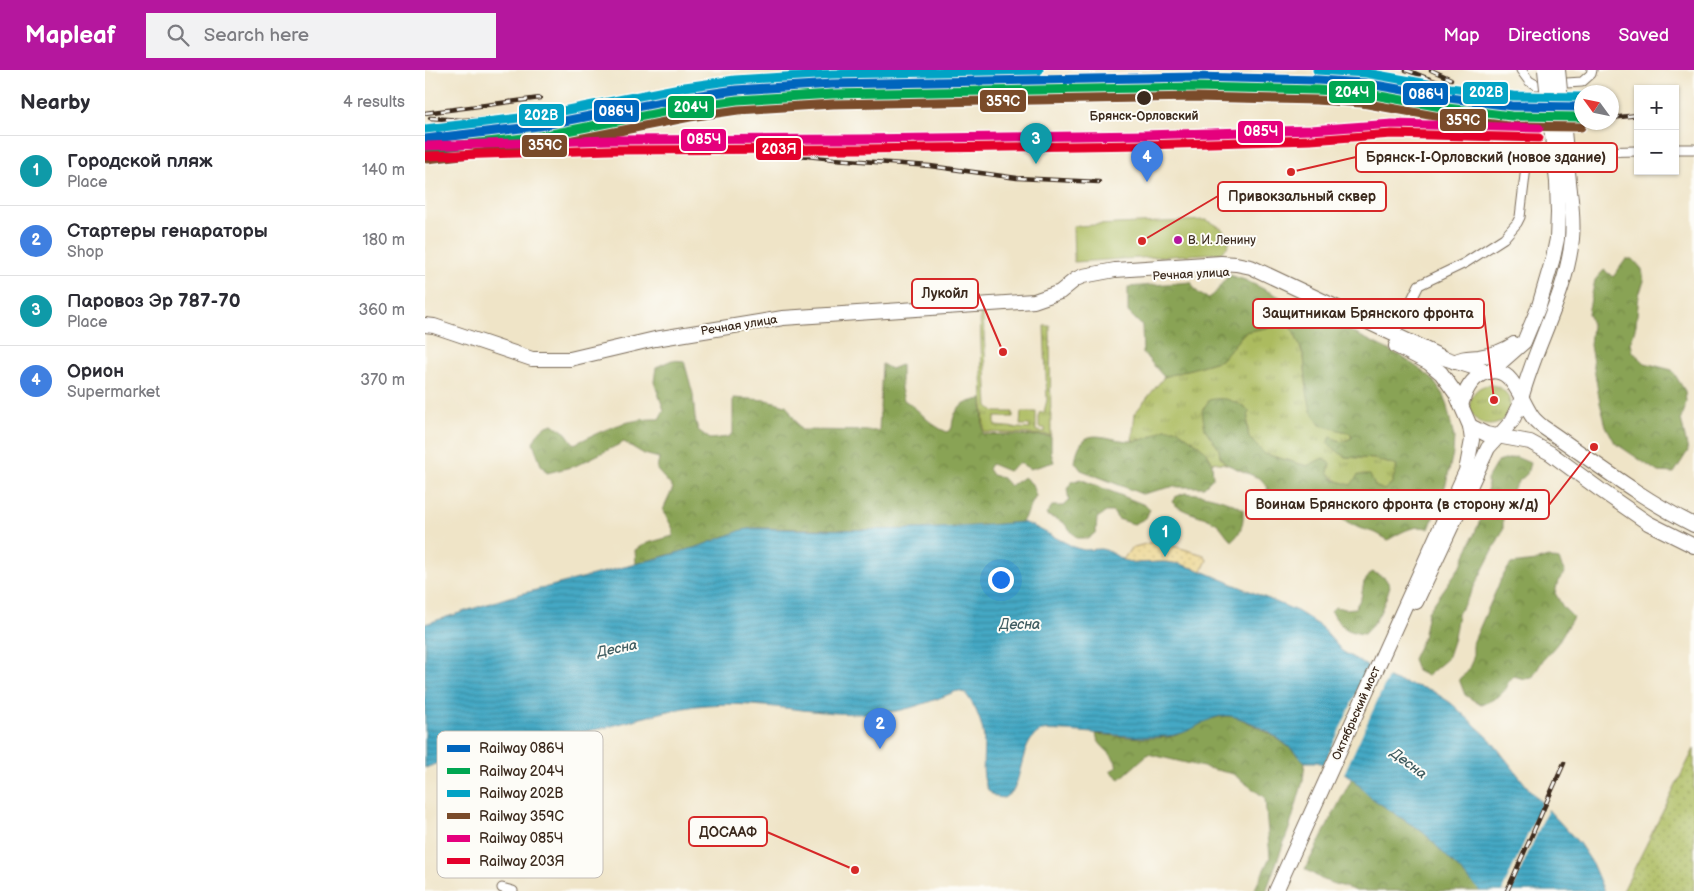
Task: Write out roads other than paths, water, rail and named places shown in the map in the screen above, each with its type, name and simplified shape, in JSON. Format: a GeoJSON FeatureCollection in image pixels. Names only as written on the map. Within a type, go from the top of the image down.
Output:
{"type":"FeatureCollection","features":[{"type":"Feature","properties":{"kind":"main road"},"geometry":{"type":"LineString","coordinates":[[1440,538],[1488,448],[1516,415],[1563,278],[1572,239],[1572,208],[1563,182],[1545,70]]}},
{"type":"Feature","properties":{"kind":"main road"},"geometry":{"type":"LineString","coordinates":[[1489,372],[1524,342],[1539,306],[1553,258],[1563,182],[1558,70]]}},
{"type":"Feature","properties":{"kind":"main road","name":"Речная улица"},"geometry":{"type":"LineString","coordinates":[[425,326],[434,326],[532,359],[570,360],[655,339],[783,318],[1034,301],[1060,292],[1077,279],[1091,274],[1115,270],[1194,264],[1236,264],[1251,268],[1454,362],[1489,372]]}},
{"type":"Feature","properties":{"kind":"main road","name":"Речная улица"},"geometry":{"type":"LineString","coordinates":[[1060,292],[1067,294],[1088,283],[1099,280],[1189,272],[1223,271],[1239,273],[1377,336],[1429,363],[1441,373],[1461,406]]}},
{"type":"Feature","properties":{"kind":"main road"},"geometry":{"type":"LineString","coordinates":[[1454,362],[1461,358],[1496,353],[1515,344],[1525,333],[1533,314],[1539,306]]}},
{"type":"Feature","properties":{"kind":"main road"},"geometry":{"type":"LineString","coordinates":[[1440,538],[1466,471],[1472,440],[1470,426],[1461,406],[1464,396],[1473,381],[1480,375],[1489,372],[1499,372],[1513,382],[1534,419],[1543,427],[1603,470],[1694,525]]}},
{"type":"Feature","properties":{"kind":"main road"},"geometry":{"type":"LineString","coordinates":[[1470,426],[1487,434],[1530,442],[1550,453],[1648,522],[1694,546]]}},
{"type":"Feature","properties":{"kind":"main road","name":"Октябрьский мост"},"geometry":{"type":"LineString","coordinates":[[1276,891],[1440,538]]}},
{"type":"Feature","properties":{"kind":"main road","name":"Октябрьский мост"},"geometry":{"type":"LineString","coordinates":[[1284,891],[1440,538]]}},
{"type":"Feature","properties":{"kind":"street"},"geometry":{"type":"LineString","coordinates":[[1521,70],[1529,81],[1536,85],[1582,82],[1591,72]]}},
{"type":"Feature","properties":{"kind":"street"},"geometry":{"type":"LineString","coordinates":[[1679,149],[1694,149]]}},
{"type":"Feature","properties":{"kind":"street"},"geometry":{"type":"LineString","coordinates":[[1394,335],[1419,285],[1465,263],[1504,238],[1517,224],[1520,217],[1525,167],[1531,159],[1539,153],[1634,151]]}},
{"type":"Feature","properties":{"kind":"street"},"geometry":{"type":"LineString","coordinates":[[502,888],[513,891]]}},
{"type":"Feature","properties":{"kind":"water","name":"Десна"},"geometry":{"type":"Polygon","coordinates":[[[1022,522],[1076,548],[1109,551],[1123,560],[1136,563],[1164,562],[1180,564],[1202,571],[1297,611],[1322,628],[1342,651],[1375,671],[1393,680],[1431,690],[1451,703],[1490,739],[1529,789],[1579,843],[1591,861],[1604,891],[1480,891],[1424,833],[1370,797],[1352,778],[1341,771],[1317,762],[1305,762],[1282,741],[1264,729],[1245,720],[1228,716],[1208,720],[1182,733],[1163,736],[1136,737],[1056,731],[1039,732],[1029,742],[1015,787],[1004,798],[994,796],[988,790],[983,772],[984,741],[980,721],[974,706],[965,693],[957,691],[910,708],[881,713],[837,713],[728,704],[706,705],[666,712],[589,731],[437,731],[437,764],[425,768],[425,624],[509,597],[700,546],[742,530],[754,528],[821,530],[922,529],[1022,522]]]}},
{"type":"Feature","properties":{"kind":"railway"},"geometry":{"type":"LineString","coordinates":[[1406,70],[1438,82],[1477,92],[1574,104]]}},
{"type":"Feature","properties":{"kind":"railway"},"geometry":{"type":"LineString","coordinates":[[1431,70],[1451,79]]}},
{"type":"Feature","properties":{"kind":"railway"},"geometry":{"type":"LineString","coordinates":[[539,126],[673,109],[779,100],[1241,92],[1334,93],[1574,117]]}},
{"type":"Feature","properties":{"kind":"railway"},"geometry":{"type":"LineString","coordinates":[[425,113],[540,98]]}},
{"type":"Feature","properties":{"kind":"railway"},"geometry":{"type":"LineString","coordinates":[[1619,117],[1634,115]]}},
{"type":"Feature","properties":{"kind":"railway"},"geometry":{"type":"LineString","coordinates":[[430,118],[462,120],[522,117]]}},
{"type":"Feature","properties":{"kind":"railway"},"geometry":{"type":"LineString","coordinates":[[425,151],[669,150],[1393,135]]}},
{"type":"Feature","properties":{"kind":"railway"},"geometry":{"type":"LineString","coordinates":[[779,153],[930,166],[1017,178],[1099,182]]}},
{"type":"Feature","properties":{"kind":"railway"},"geometry":{"type":"LineString","coordinates":[[1507,891],[1564,763]]}},
{"type":"Feature","properties":{"kind":"rail line","name":"202В"},"geometry":{"type":"LineString","coordinates":[[425,129],[537,116],[685,87],[735,80],[832,74],[1039,70]]}},
{"type":"Feature","properties":{"kind":"rail line","name":"202В"},"geometry":{"type":"LineString","coordinates":[[1317,70],[1366,73],[1450,88],[1513,96],[1574,97]]}},
{"type":"Feature","properties":{"kind":"rail line","name":"086Ч"},"geometry":{"type":"LineString","coordinates":[[425,139],[539,126],[687,97],[736,90],[832,84],[1195,77],[1317,80],[1364,83],[1449,98],[1512,106],[1574,107]]}},
{"type":"Feature","properties":{"kind":"rail line","name":"204Ч"},"geometry":{"type":"LineString","coordinates":[[426,149],[541,136],[689,107],[737,100],[832,94],[1195,87],[1317,90],[1363,93],[1447,108],[1511,116],[1574,117]]}},
{"type":"Feature","properties":{"kind":"rail line","name":"359С"},"geometry":{"type":"LineString","coordinates":[[427,159],[543,146],[690,117],[738,110],[833,104],[1195,97],[1316,100],[1362,103],[1446,118],[1509,126],[1574,127]]}},
{"type":"Feature","properties":{"kind":"rail line","name":"085Ч"},"geometry":{"type":"LineString","coordinates":[[425,146],[610,140],[1144,135],[1311,130],[1392,124],[1539,128]]}},
{"type":"Feature","properties":{"kind":"rail line","name":"203Я"},"geometry":{"type":"LineString","coordinates":[[425,156],[610,150],[1144,145],[1311,140],[1392,134],[1539,138]]}},
{"type":"Feature","properties":{"kind":"place","name":"Брянск-Орловский"},"geometry":{"type":"Point","coordinates":[1144,98]}},
{"type":"Feature","properties":{"kind":"place","name":"Паровоз Эр 787-70"},"geometry":{"type":"Point","coordinates":[1036,164]}},
{"type":"Feature","properties":{"kind":"place","name":"Брянск-I-Орловский (новое здание)"},"geometry":{"type":"Point","coordinates":[1291,172]}},
{"type":"Feature","properties":{"kind":"place","name":"Орион"},"geometry":{"type":"Point","coordinates":[1147,182]}},
{"type":"Feature","properties":{"kind":"place","name":"В. И. Ленину"},"geometry":{"type":"Point","coordinates":[1178,240]}},
{"type":"Feature","properties":{"kind":"place","name":"Привокзальный сквер"},"geometry":{"type":"Point","coordinates":[1142,241]}},
{"type":"Feature","properties":{"kind":"place","name":"Лукойл"},"geometry":{"type":"Point","coordinates":[1003,352]}},
{"type":"Feature","properties":{"kind":"place","name":"Защитникам Брянского фронта"},"geometry":{"type":"Point","coordinates":[1494,400]}},
{"type":"Feature","properties":{"kind":"place","name":"Воинам Брянского фронта (в сторону ж/д)"},"geometry":{"type":"Point","coordinates":[1594,447]}},
{"type":"Feature","properties":{"kind":"place","name":"Городской пляж"},"geometry":{"type":"Point","coordinates":[1165,557]}},
{"type":"Feature","properties":{"kind":"place","name":"Стартеры генараторы"},"geometry":{"type":"Point","coordinates":[880,749]}},
{"type":"Feature","properties":{"kind":"place","name":"ДОСААФ"},"geometry":{"type":"Point","coordinates":[855,870]}}]}
